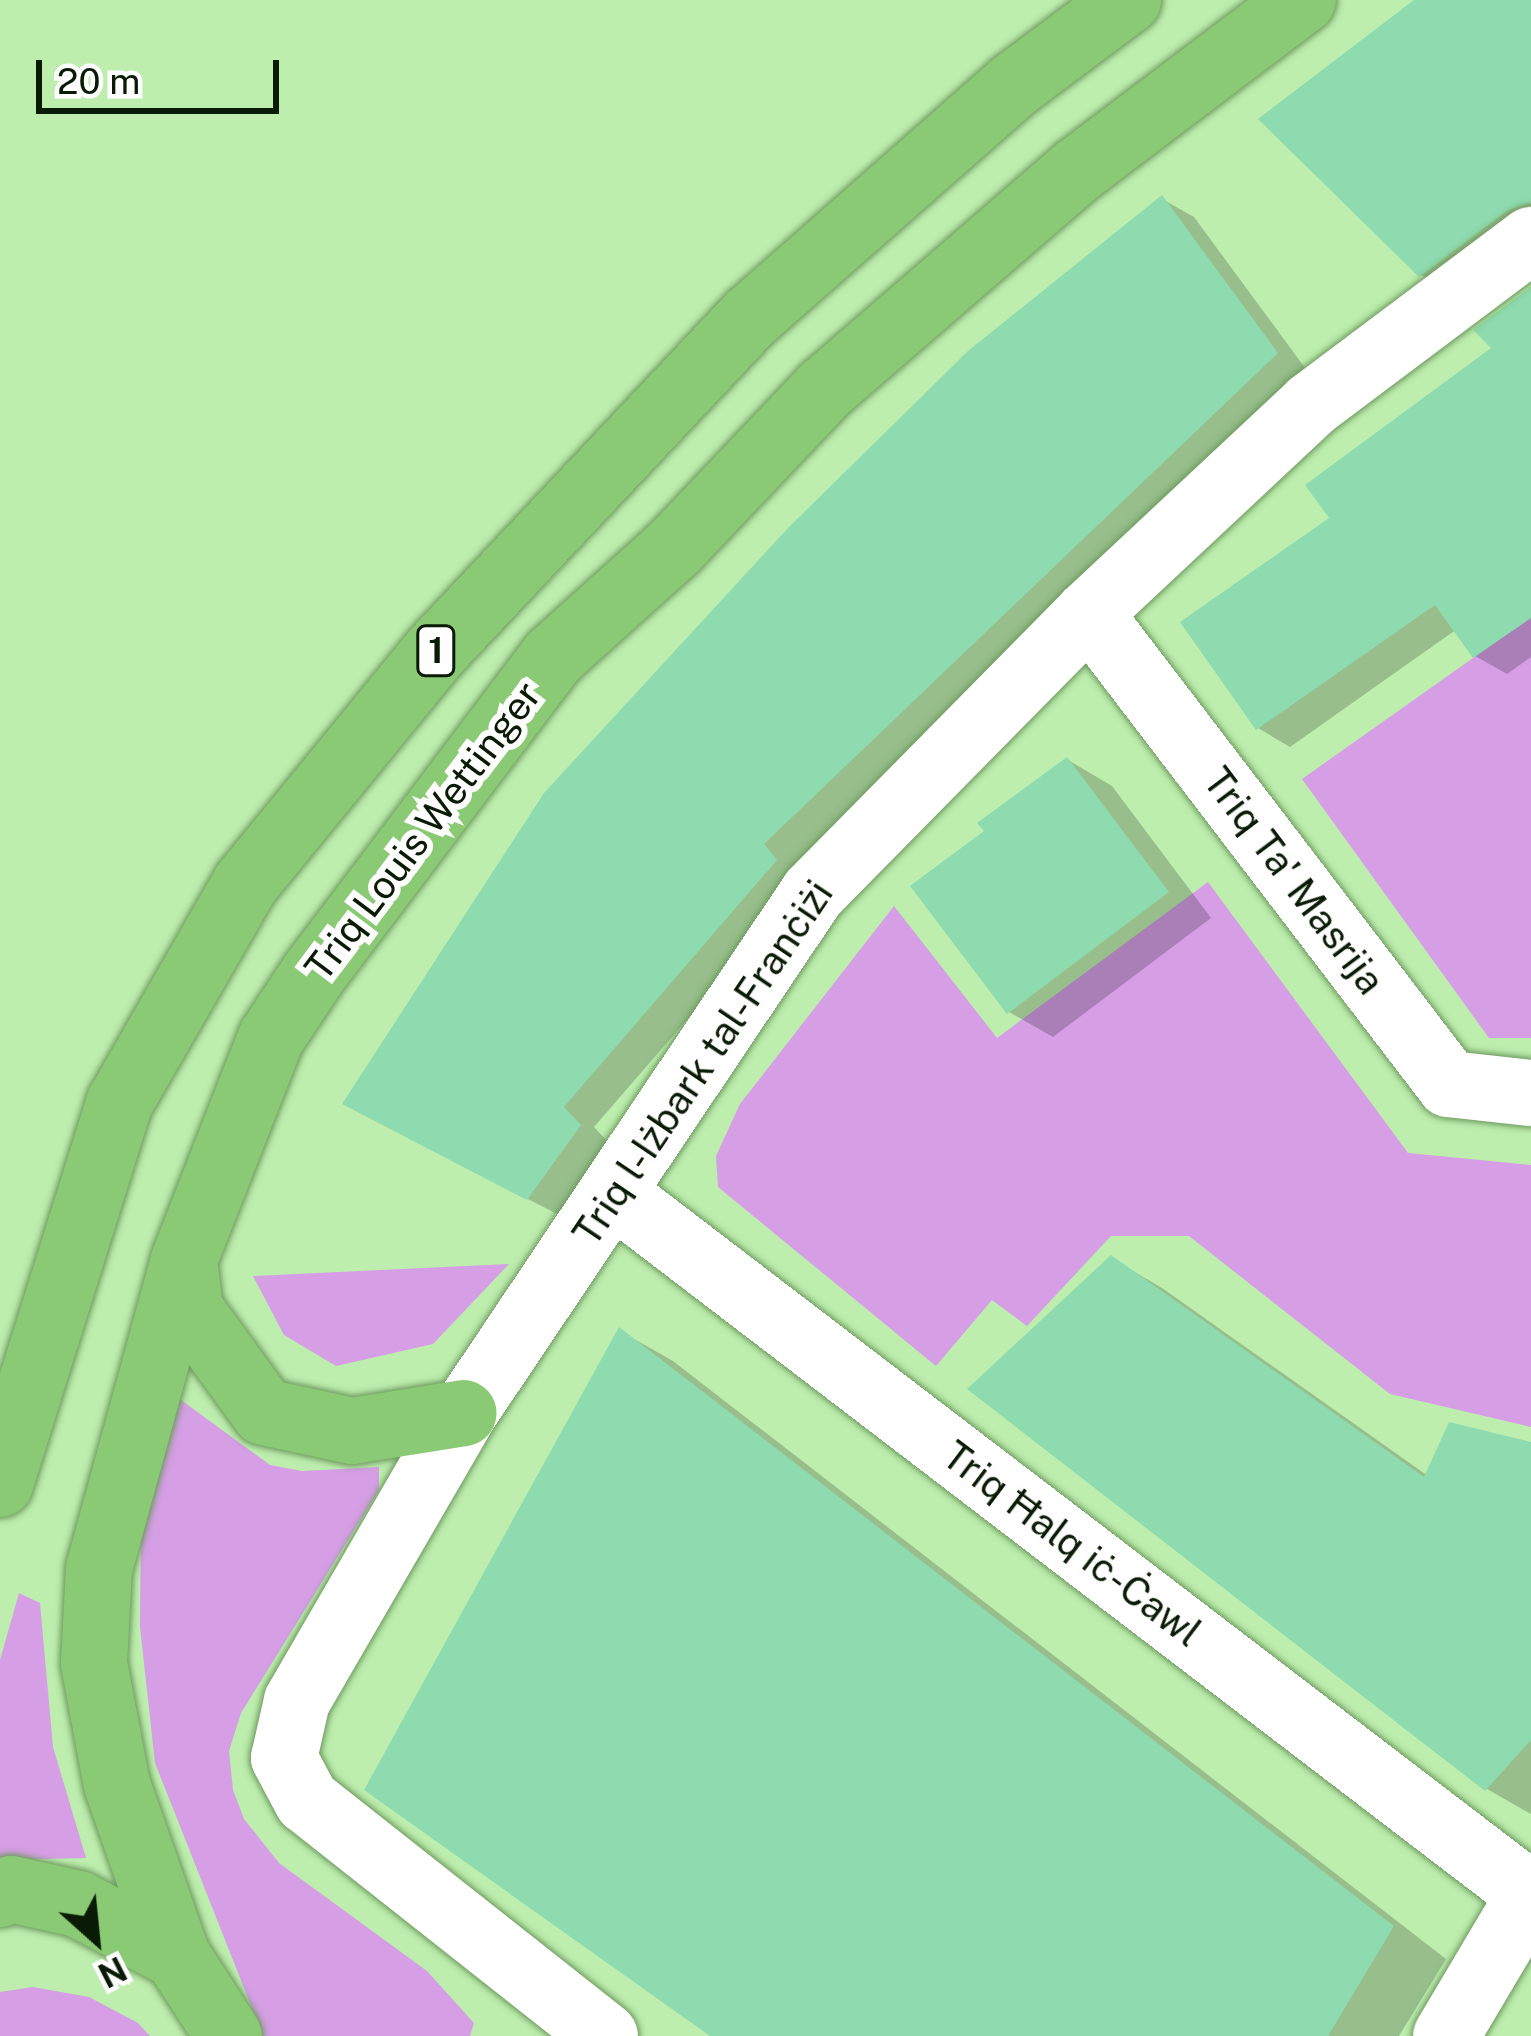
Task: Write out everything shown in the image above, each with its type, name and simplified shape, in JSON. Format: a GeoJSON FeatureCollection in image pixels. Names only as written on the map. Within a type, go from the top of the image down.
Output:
{"type":"FeatureCollection","features":[{"type":"Feature","properties":{"kind":"highway","name":"1"},"geometry":{"type":"LineString","coordinates":[[0,1484],[120,1102],[246,883],[435,652],[751,316],[1013,86],[1128,0]]}},
{"type":"Feature","properties":{"kind":"highway","name":"Triq Louis Wettinger"},"geometry":{"type":"LineString","coordinates":[[229,2036],[177,1956],[117,1785],[94,1664],[99,1569],[184,1260],[271,1039],[314,973],[554,657],[674,548],[825,389],[1078,170],[1303,0]]}},
{"type":"Feature","properties":{"kind":"highway"},"geometry":{"type":"LineString","coordinates":[[184,1260],[190,1310],[264,1412],[352,1431],[464,1413]]}},
{"type":"Feature","properties":{"kind":"highway"},"geometry":{"type":"LineString","coordinates":[[0,1894],[11,1889],[78,1904],[177,1956]]}},
{"type":"Feature","properties":{"kind":"street","name":"Triq l-Iżbark tal-Franċiżi"},"geometry":{"type":"LineString","coordinates":[[605,2036],[307,1801],[284,1758],[297,1701],[464,1413],[813,893],[1089,613],[1311,405],[1531,240]]}},
{"type":"Feature","properties":{"kind":"street","name":"Triq Ta' Masrija"},"geometry":{"type":"LineString","coordinates":[[1089,613],[1449,1084],[1531,1093]]}},
{"type":"Feature","properties":{"kind":"street","name":"Triq Ħalq iċ-Ċawl"},"geometry":{"type":"LineString","coordinates":[[614,1194],[1531,1894]]}},
{"type":"Feature","properties":{"kind":"street"},"geometry":{"type":"LineString","coordinates":[[1446,2036],[1531,1894]]}},
{"type":"Feature","properties":{"kind":"shaded area"},"geometry":{"type":"Polygon","coordinates":[[[1531,617],[1531,1038],[1489,1038],[1302,779],[1531,617]]]}},
{"type":"Feature","properties":{"kind":"shaded area"},"geometry":{"type":"Polygon","coordinates":[[[1208,882],[1408,1153],[1531,1165],[1531,1427],[1390,1394],[1189,1236],[1111,1236],[1027,1326],[992,1300],[936,1366],[718,1187],[716,1156],[740,1104],[894,906],[997,1038],[1208,882]]]}},
{"type":"Feature","properties":{"kind":"shaded area"},"geometry":{"type":"Polygon","coordinates":[[[509,1264],[433,1344],[336,1366],[284,1335],[253,1276],[509,1264]]]}},
{"type":"Feature","properties":{"kind":"shaded area"},"geometry":{"type":"Polygon","coordinates":[[[181,1400],[270,1465],[302,1471],[379,1467],[379,1490],[241,1713],[229,1751],[233,1790],[244,1819],[279,1863],[427,1971],[474,2023],[470,2036],[263,2036],[155,1763],[140,1627],[141,1511],[168,1406],[181,1400]]]}},
{"type":"Feature","properties":{"kind":"shaded area"},"geometry":{"type":"Polygon","coordinates":[[[19,1593],[40,1603],[53,1747],[86,1858],[0,1860],[0,1660],[19,1593]]]}},
{"type":"Feature","properties":{"kind":"shaded area"},"geometry":{"type":"Polygon","coordinates":[[[33,1987],[89,1997],[138,2023],[150,2036],[0,2036],[0,1992],[33,1987]]]}},
{"type":"Feature","properties":{"kind":"building"},"geometry":{"type":"Polygon","coordinates":[[[1414,0],[1531,0],[1531,203],[1508,210],[1419,277],[1258,119],[1414,0]]]}},
{"type":"Feature","properties":{"kind":"building"},"geometry":{"type":"Polygon","coordinates":[[[1162,195],[1278,353],[764,844],[777,860],[564,1107],[581,1125],[527,1200],[342,1104],[544,793],[788,528],[968,351],[1162,195]]]}},
{"type":"Feature","properties":{"kind":"building"},"geometry":{"type":"Polygon","coordinates":[[[1531,287],[1531,618],[1473,658],[1435,605],[1256,730],[1180,622],[1329,518],[1305,485],[1491,348],[1473,330],[1531,287]]]}},
{"type":"Feature","properties":{"kind":"building"},"geometry":{"type":"Polygon","coordinates":[[[1067,757],[1169,892],[1007,1014],[910,886],[984,831],[977,823],[1067,757]]]}},
{"type":"Feature","properties":{"kind":"building"},"geometry":{"type":"Polygon","coordinates":[[[1111,1255],[1424,1477],[1449,1422],[1531,1442],[1531,1740],[1485,1791],[967,1389],[1111,1255]]]}},
{"type":"Feature","properties":{"kind":"building"},"geometry":{"type":"Polygon","coordinates":[[[619,1327],[1394,1926],[1328,2036],[710,2036],[364,1790],[619,1327]]]}}]}
